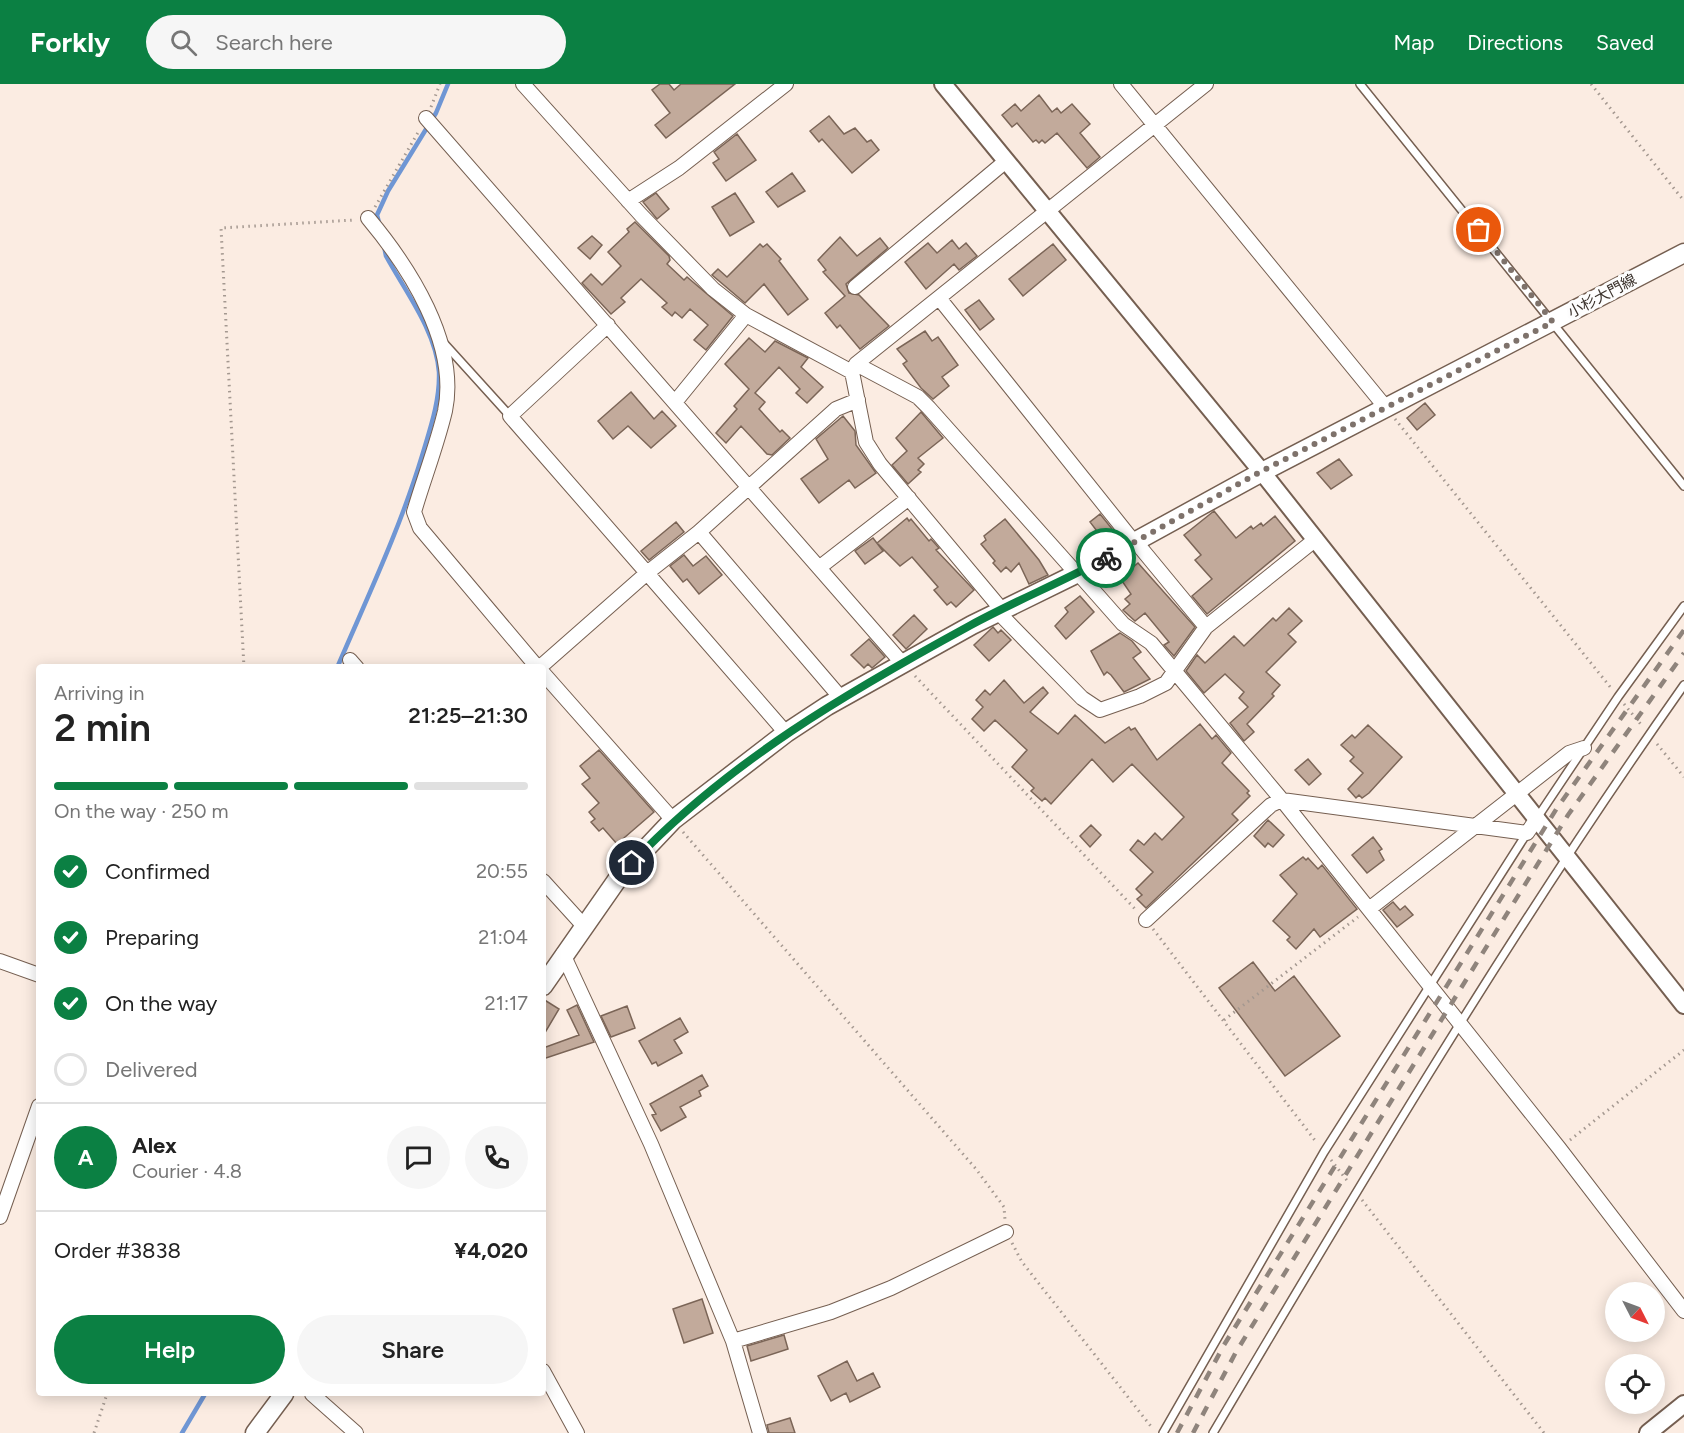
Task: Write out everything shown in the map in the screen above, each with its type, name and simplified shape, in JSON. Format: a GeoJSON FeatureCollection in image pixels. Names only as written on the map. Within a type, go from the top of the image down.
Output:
{"type":"FeatureCollection","features":[{"type":"Feature","properties":{"kind":"main road","name":"小杉大門線"},"geometry":{"type":"LineString","coordinates":[[546,981],[583,925],[619,877],[673,820],[786,733],[841,698],[1000,611],[1077,573],[1262,471],[1387,409],[1684,253]]}},
{"type":"Feature","properties":{"kind":"main road"},"geometry":{"type":"LineString","coordinates":[[255,1433],[283,1396]]}},
{"type":"Feature","properties":{"kind":"street"},"geometry":{"type":"LineString","coordinates":[[523,84],[628,201],[713,289],[746,315],[918,397],[929,408],[1123,624],[1150,643],[1282,800],[1559,1148],[1684,1311]]}},
{"type":"Feature","properties":{"kind":"street"},"geometry":{"type":"LineString","coordinates":[[628,201],[679,168],[786,84]]}},
{"type":"Feature","properties":{"kind":"street"},"geometry":{"type":"LineString","coordinates":[[943,84],[1316,539],[1516,792],[1531,827],[1565,857],[1684,1005]]}},
{"type":"Feature","properties":{"kind":"street"},"geometry":{"type":"LineString","coordinates":[[1121,84],[1387,409]]}},
{"type":"Feature","properties":{"kind":"street"},"geometry":{"type":"LineString","coordinates":[[854,368],[1206,84]]}},
{"type":"Feature","properties":{"kind":"street"},"geometry":{"type":"LineString","coordinates":[[426,118],[676,401],[903,664]]}},
{"type":"Feature","properties":{"kind":"street"},"geometry":{"type":"LineString","coordinates":[[855,287],[1006,161]]}},
{"type":"Feature","properties":{"kind":"street"},"geometry":{"type":"LineString","coordinates":[[368,218],[401,263],[441,340],[447,368],[445,409],[414,512],[420,528],[536,664]]}},
{"type":"Feature","properties":{"kind":"street"},"geometry":{"type":"LineString","coordinates":[[939,298],[1206,627]]}},
{"type":"Feature","properties":{"kind":"street"},"geometry":{"type":"LineString","coordinates":[[676,401],[746,315]]}},
{"type":"Feature","properties":{"kind":"street"},"geometry":{"type":"LineString","coordinates":[[609,325],[510,416],[786,733]]}},
{"type":"Feature","properties":{"kind":"street"},"geometry":{"type":"LineString","coordinates":[[854,368],[866,442],[880,464],[1000,611],[1082,698],[1100,710],[1140,696],[1166,683],[1206,627],[1316,539]]}},
{"type":"Feature","properties":{"kind":"street"},"geometry":{"type":"LineString","coordinates":[[544,664],[647,573],[751,487],[836,409],[858,400]]}},
{"type":"Feature","properties":{"kind":"street"},"geometry":{"type":"LineString","coordinates":[[820,567],[909,498]]}},
{"type":"Feature","properties":{"kind":"street"},"geometry":{"type":"LineString","coordinates":[[699,532],[841,698]]}},
{"type":"Feature","properties":{"kind":"street"},"geometry":{"type":"LineString","coordinates":[[546,676],[673,820]]}},
{"type":"Feature","properties":{"kind":"street"},"geometry":{"type":"LineString","coordinates":[[1369,909],[1478,825],[1516,792],[1569,753],[1584,748]]}},
{"type":"Feature","properties":{"kind":"street"},"geometry":{"type":"LineString","coordinates":[[1146,920],[1271,805],[1282,800],[1478,825],[1531,827]]}},
{"type":"Feature","properties":{"kind":"street"},"geometry":{"type":"LineString","coordinates":[[546,884],[583,925]]}},
{"type":"Feature","properties":{"kind":"street"},"geometry":{"type":"LineString","coordinates":[[563,954],[651,1144],[733,1341],[760,1433]]}},
{"type":"Feature","properties":{"kind":"street"},"geometry":{"type":"LineString","coordinates":[[0,961],[36,974]]}},
{"type":"Feature","properties":{"kind":"street"},"geometry":{"type":"LineString","coordinates":[[0,1217],[36,1115]]}},
{"type":"Feature","properties":{"kind":"street"},"geometry":{"type":"LineString","coordinates":[[733,1341],[831,1312],[891,1288],[1006,1232]]}},
{"type":"Feature","properties":{"kind":"street"},"geometry":{"type":"LineString","coordinates":[[546,1376],[577,1433]]}},
{"type":"Feature","properties":{"kind":"street"},"geometry":{"type":"LineString","coordinates":[[314,1396],[356,1433]]}},
{"type":"Feature","properties":{"kind":"street"},"geometry":{"type":"LineString","coordinates":[[1648,1433],[1684,1404]]}},
{"type":"Feature","properties":{"kind":"lane"},"geometry":{"type":"LineString","coordinates":[[1360,84],[1684,486]]}},
{"type":"Feature","properties":{"kind":"lane"},"geometry":{"type":"LineString","coordinates":[[441,340],[510,416]]}},
{"type":"Feature","properties":{"kind":"lane"},"geometry":{"type":"LineString","coordinates":[[1163,1433],[1324,1152],[1531,827],[1618,697],[1684,606]]}},
{"type":"Feature","properties":{"kind":"lane"},"geometry":{"type":"LineString","coordinates":[[1213,1433],[1356,1192],[1565,857],[1684,685]]}},
{"type":"Feature","properties":{"kind":"path"},"geometry":{"type":"LineString","coordinates":[[244,664],[220,228],[345,222],[368,218],[426,118],[440,84]]}},
{"type":"Feature","properties":{"kind":"path"},"geometry":{"type":"LineString","coordinates":[[1591,84],[1684,201]]}},
{"type":"Feature","properties":{"kind":"path"},"geometry":{"type":"LineString","coordinates":[[1387,409],[1684,777]]}},
{"type":"Feature","properties":{"kind":"path"},"geometry":{"type":"LineString","coordinates":[[903,664],[1146,920],[1544,1433]]}},
{"type":"Feature","properties":{"kind":"path"},"geometry":{"type":"LineString","coordinates":[[673,820],[976,1169],[1004,1207],[1006,1232],[1022,1262],[1156,1433]]}},
{"type":"Feature","properties":{"kind":"path"},"geometry":{"type":"LineString","coordinates":[[1224,1020],[1369,909]]}},
{"type":"Feature","properties":{"kind":"path"},"geometry":{"type":"LineString","coordinates":[[1559,1148],[1684,1050]]}},
{"type":"Feature","properties":{"kind":"path"},"geometry":{"type":"LineString","coordinates":[[94,1433],[106,1396]]}},
{"type":"Feature","properties":{"kind":"building"},"geometry":{"type":"Polygon","coordinates":[[[660,84],[669,84],[674,90],[681,84],[735,84],[666,138],[655,125],[670,113],[652,90],[660,84]]]}},
{"type":"Feature","properties":{"kind":"building"},"geometry":{"type":"Polygon","coordinates":[[[1039,95],[1052,112],[1057,108],[1061,113],[1072,104],[1090,124],[1080,133],[1100,157],[1087,168],[1057,133],[1045,143],[1042,140],[1039,143],[1036,140],[1033,142],[1017,123],[1012,127],[1002,115],[1015,104],[1021,111],[1039,95]]]}},
{"type":"Feature","properties":{"kind":"building"},"geometry":{"type":"Polygon","coordinates":[[[829,116],[844,134],[855,128],[867,142],[871,140],[879,150],[852,173],[822,139],[819,142],[810,131],[829,116]]]}},
{"type":"Feature","properties":{"kind":"building"},"geometry":{"type":"Polygon","coordinates":[[[737,134],[756,160],[726,181],[713,163],[719,159],[714,152],[737,134]]]}},
{"type":"Feature","properties":{"kind":"building"},"geometry":{"type":"Polygon","coordinates":[[[792,173],[805,191],[778,207],[766,192],[792,173]]]}},
{"type":"Feature","properties":{"kind":"building"},"geometry":{"type":"Polygon","coordinates":[[[656,193],[669,209],[657,219],[643,202],[656,193]]]}},
{"type":"Feature","properties":{"kind":"building"},"geometry":{"type":"Polygon","coordinates":[[[735,193],[754,222],[730,236],[712,207],[735,193]]]}},
{"type":"Feature","properties":{"kind":"building"},"geometry":{"type":"Polygon","coordinates":[[[635,222],[669,256],[670,260],[667,264],[684,280],[687,277],[733,316],[706,350],[694,340],[708,325],[690,309],[682,318],[675,312],[672,316],[662,307],[667,303],[641,279],[621,298],[625,302],[611,314],[582,283],[591,274],[602,285],[621,266],[608,252],[629,232],[627,229],[635,222]]]}},
{"type":"Feature","properties":{"kind":"building"},"geometry":{"type":"Polygon","coordinates":[[[592,236],[602,245],[590,259],[578,248],[592,236]]]}},
{"type":"Feature","properties":{"kind":"building"},"geometry":{"type":"Polygon","coordinates":[[[840,237],[857,256],[880,238],[888,248],[846,284],[849,293],[859,295],[889,326],[860,349],[840,325],[837,328],[825,313],[845,296],[823,272],[826,270],[818,260],[840,237]]]}},
{"type":"Feature","properties":{"kind":"building"},"geometry":{"type":"Polygon","coordinates":[[[952,240],[959,249],[966,243],[977,256],[959,270],[954,264],[926,289],[905,262],[928,243],[937,253],[952,240]]]}},
{"type":"Feature","properties":{"kind":"building"},"geometry":{"type":"Polygon","coordinates":[[[760,244],[763,247],[767,244],[781,259],[779,261],[808,299],[788,315],[764,284],[745,303],[712,275],[718,269],[727,277],[760,244]]]}},
{"type":"Feature","properties":{"kind":"building"},"geometry":{"type":"Polygon","coordinates":[[[1053,244],[1066,260],[1023,296],[1009,279],[1053,244]]]}},
{"type":"Feature","properties":{"kind":"building"},"geometry":{"type":"Polygon","coordinates":[[[979,300],[994,319],[980,330],[965,310],[979,300]]]}},
{"type":"Feature","properties":{"kind":"building"},"geometry":{"type":"Polygon","coordinates":[[[925,331],[932,341],[938,337],[958,365],[942,377],[949,386],[933,399],[921,388],[903,364],[907,361],[897,349],[925,331]]]}},
{"type":"Feature","properties":{"kind":"building"},"geometry":{"type":"Polygon","coordinates":[[[749,338],[765,352],[775,341],[808,358],[801,367],[823,387],[807,403],[796,393],[800,389],[779,367],[755,393],[765,402],[759,409],[780,432],[782,430],[790,438],[772,455],[767,454],[741,426],[726,443],[716,433],[737,409],[734,406],[749,389],[725,364],[749,338]]]}},
{"type":"Feature","properties":{"kind":"building"},"geometry":{"type":"Polygon","coordinates":[[[631,392],[654,419],[662,411],[676,426],[651,448],[628,426],[613,439],[598,421],[631,392]]]}},
{"type":"Feature","properties":{"kind":"building"},"geometry":{"type":"Polygon","coordinates":[[[1425,403],[1435,415],[1417,430],[1407,418],[1425,403]]]}},
{"type":"Feature","properties":{"kind":"building"},"geometry":{"type":"Polygon","coordinates":[[[921,412],[943,438],[918,458],[924,464],[918,470],[921,472],[908,484],[892,465],[907,451],[896,438],[921,412]]]}},
{"type":"Feature","properties":{"kind":"building"},"geometry":{"type":"Polygon","coordinates":[[[843,416],[855,431],[856,445],[876,473],[855,488],[849,480],[819,503],[801,479],[828,459],[816,439],[843,416]]]}},
{"type":"Feature","properties":{"kind":"building"},"geometry":{"type":"Polygon","coordinates":[[[1339,459],[1352,475],[1331,489],[1317,473],[1339,459]]]}},
{"type":"Feature","properties":{"kind":"building"},"geometry":{"type":"Polygon","coordinates":[[[1214,511],[1236,538],[1251,526],[1253,529],[1261,523],[1263,526],[1275,516],[1295,541],[1207,614],[1192,596],[1212,579],[1195,560],[1201,555],[1184,535],[1214,511]]]}},
{"type":"Feature","properties":{"kind":"building"},"geometry":{"type":"Polygon","coordinates":[[[1100,514],[1117,535],[1106,543],[1090,522],[1100,514]]]}},
{"type":"Feature","properties":{"kind":"building"},"geometry":{"type":"Polygon","coordinates":[[[907,518],[909,521],[911,519],[929,541],[931,539],[939,548],[936,550],[974,590],[956,607],[951,602],[947,605],[934,590],[938,587],[912,557],[900,566],[877,543],[907,518]]]}},
{"type":"Feature","properties":{"kind":"building"},"geometry":{"type":"Polygon","coordinates":[[[1005,519],[1039,560],[1048,575],[1029,584],[1019,563],[1011,572],[1006,567],[1001,572],[993,563],[995,561],[981,544],[986,540],[984,536],[1005,519]]]}},
{"type":"Feature","properties":{"kind":"building"},"geometry":{"type":"Polygon","coordinates":[[[676,522],[684,532],[649,560],[641,551],[676,522]]]}},
{"type":"Feature","properties":{"kind":"building"},"geometry":{"type":"Polygon","coordinates":[[[873,538],[883,551],[865,564],[855,551],[873,538]]]}},
{"type":"Feature","properties":{"kind":"building"},"geometry":{"type":"Polygon","coordinates":[[[684,555],[693,566],[706,556],[722,575],[699,594],[687,579],[683,582],[670,566],[684,555]]]}},
{"type":"Feature","properties":{"kind":"building"},"geometry":{"type":"Polygon","coordinates":[[[1138,563],[1195,627],[1174,656],[1164,645],[1169,642],[1145,613],[1135,621],[1123,610],[1130,604],[1125,599],[1131,594],[1120,578],[1138,563]]]}},
{"type":"Feature","properties":{"kind":"building"},"geometry":{"type":"Polygon","coordinates":[[[1080,596],[1094,612],[1066,639],[1055,626],[1068,612],[1065,608],[1080,596]]]}},
{"type":"Feature","properties":{"kind":"building"},"geometry":{"type":"Polygon","coordinates":[[[1289,608],[1302,621],[1288,634],[1296,642],[1266,672],[1280,685],[1272,694],[1274,696],[1247,724],[1254,732],[1244,741],[1230,723],[1248,707],[1239,698],[1244,692],[1225,674],[1204,693],[1186,671],[1197,655],[1205,663],[1234,636],[1244,646],[1273,618],[1276,621],[1289,608]]]}},
{"type":"Feature","properties":{"kind":"building"},"geometry":{"type":"Polygon","coordinates":[[[914,615],[927,629],[906,649],[893,635],[914,615]]]}},
{"type":"Feature","properties":{"kind":"building"},"geometry":{"type":"Polygon","coordinates":[[[993,627],[998,633],[1001,630],[1011,640],[989,661],[974,645],[993,627]]]}},
{"type":"Feature","properties":{"kind":"building"},"geometry":{"type":"Polygon","coordinates":[[[1120,633],[1132,641],[1141,652],[1133,658],[1150,679],[1124,692],[1111,675],[1107,672],[1104,675],[1091,651],[1120,633]]]}},
{"type":"Feature","properties":{"kind":"building"},"geometry":{"type":"Polygon","coordinates":[[[869,639],[885,657],[872,668],[868,664],[864,668],[851,655],[869,639]]]}},
{"type":"Feature","properties":{"kind":"building"},"geometry":{"type":"Polygon","coordinates":[[[1004,680],[1024,703],[1043,687],[1048,693],[1030,712],[1058,734],[1075,715],[1105,743],[1129,727],[1131,730],[1135,728],[1157,760],[1200,724],[1212,739],[1216,735],[1231,753],[1222,763],[1249,791],[1247,793],[1250,796],[1232,814],[1238,820],[1146,908],[1137,899],[1142,895],[1136,889],[1153,872],[1130,850],[1138,840],[1144,845],[1155,833],[1162,840],[1184,817],[1132,764],[1113,782],[1092,759],[1051,804],[1045,798],[1042,801],[1031,791],[1034,788],[1012,767],[1027,750],[995,720],[984,731],[972,719],[983,707],[976,700],[985,690],[990,695],[1004,680]]]}},
{"type":"Feature","properties":{"kind":"building"},"geometry":{"type":"Polygon","coordinates":[[[1368,725],[1402,757],[1369,793],[1362,798],[1359,795],[1356,798],[1348,789],[1363,773],[1350,761],[1354,757],[1341,745],[1352,735],[1355,738],[1368,725]]]}},
{"type":"Feature","properties":{"kind":"building"},"geometry":{"type":"Polygon","coordinates":[[[599,750],[654,812],[617,844],[603,828],[599,831],[591,822],[595,819],[589,812],[599,803],[582,784],[590,778],[580,766],[599,750]]]}},
{"type":"Feature","properties":{"kind":"building"},"geometry":{"type":"Polygon","coordinates":[[[1308,759],[1321,774],[1309,785],[1295,770],[1308,759]]]}},
{"type":"Feature","properties":{"kind":"building"},"geometry":{"type":"Polygon","coordinates":[[[1268,820],[1284,835],[1273,847],[1268,843],[1265,847],[1254,836],[1268,820]]]}},
{"type":"Feature","properties":{"kind":"building"},"geometry":{"type":"Polygon","coordinates":[[[1091,825],[1101,835],[1090,847],[1080,836],[1091,825]]]}},
{"type":"Feature","properties":{"kind":"building"},"geometry":{"type":"Polygon","coordinates":[[[1373,837],[1382,849],[1379,851],[1384,860],[1367,873],[1352,855],[1373,837]]]}},
{"type":"Feature","properties":{"kind":"building"},"geometry":{"type":"Polygon","coordinates":[[[1303,857],[1306,860],[1308,858],[1318,869],[1322,865],[1357,909],[1320,937],[1314,929],[1296,949],[1287,940],[1290,937],[1273,921],[1297,894],[1280,875],[1303,857]]]}},
{"type":"Feature","properties":{"kind":"building"},"geometry":{"type":"Polygon","coordinates":[[[1393,902],[1400,910],[1405,906],[1413,915],[1397,927],[1383,910],[1393,902]]]}},
{"type":"Feature","properties":{"kind":"building"},"geometry":{"type":"Polygon","coordinates":[[[1253,962],[1275,991],[1294,976],[1340,1036],[1285,1076],[1219,988],[1253,962]]]}},
{"type":"Feature","properties":{"kind":"building"},"geometry":{"type":"Polygon","coordinates":[[[546,1001],[559,1009],[546,1031],[546,1001]]]}},
{"type":"Feature","properties":{"kind":"building"},"geometry":{"type":"Polygon","coordinates":[[[577,1005],[594,1042],[546,1058],[546,1047],[579,1035],[567,1010],[577,1005]]]}},
{"type":"Feature","properties":{"kind":"building"},"geometry":{"type":"Polygon","coordinates":[[[627,1006],[635,1028],[611,1037],[601,1016],[627,1006]]]}},
{"type":"Feature","properties":{"kind":"building"},"geometry":{"type":"Polygon","coordinates":[[[680,1018],[688,1032],[674,1040],[682,1053],[658,1066],[656,1062],[652,1064],[639,1041],[680,1018]]]}},
{"type":"Feature","properties":{"kind":"building"},"geometry":{"type":"Polygon","coordinates":[[[702,1075],[708,1086],[699,1091],[701,1096],[680,1107],[686,1117],[661,1131],[652,1115],[656,1114],[650,1104],[702,1075]]]}},
{"type":"Feature","properties":{"kind":"building"},"geometry":{"type":"Polygon","coordinates":[[[702,1299],[713,1333],[684,1343],[673,1309],[702,1299]]]}},
{"type":"Feature","properties":{"kind":"building"},"geometry":{"type":"Polygon","coordinates":[[[784,1335],[788,1349],[751,1361],[747,1346],[784,1335]]]}},
{"type":"Feature","properties":{"kind":"building"},"geometry":{"type":"Polygon","coordinates":[[[847,1361],[857,1381],[873,1373],[880,1387],[850,1402],[846,1393],[831,1401],[818,1376],[847,1361]]]}},
{"type":"Feature","properties":{"kind":"building"},"geometry":{"type":"Polygon","coordinates":[[[790,1418],[795,1433],[769,1433],[767,1425],[790,1418]]]}},
{"type":"Feature","properties":{"kind":"waterway"},"geometry":{"type":"LineString","coordinates":[[380,226],[377,215],[388,191],[436,113],[448,84]]}},
{"type":"Feature","properties":{"kind":"waterway"},"geometry":{"type":"LineString","coordinates":[[339,664],[404,510],[428,436],[438,394],[439,372],[432,342],[418,312],[386,256],[384,246]]}},
{"type":"Feature","properties":{"kind":"waterway"},"geometry":{"type":"LineString","coordinates":[[182,1433],[204,1396]]}},
{"type":"Feature","properties":{"kind":"railway"},"geometry":{"type":"LineString","coordinates":[[1177,1433],[1224,1345],[1557,808],[1684,630]]}},
{"type":"Feature","properties":{"kind":"railway"},"geometry":{"type":"LineString","coordinates":[[1193,1433],[1236,1352],[1568,815],[1684,653]]}},
{"type":"Feature","properties":{"kind":"way so far"},"geometry":{"type":"LineString","coordinates":[[1106,558],[1262,471],[1553,322],[1479,230]]}},
{"type":"Feature","properties":{"kind":"route"},"geometry":{"type":"LineString","coordinates":[[632,863],[673,820],[786,733],[827,706],[972,625],[1106,558]]}}]}
